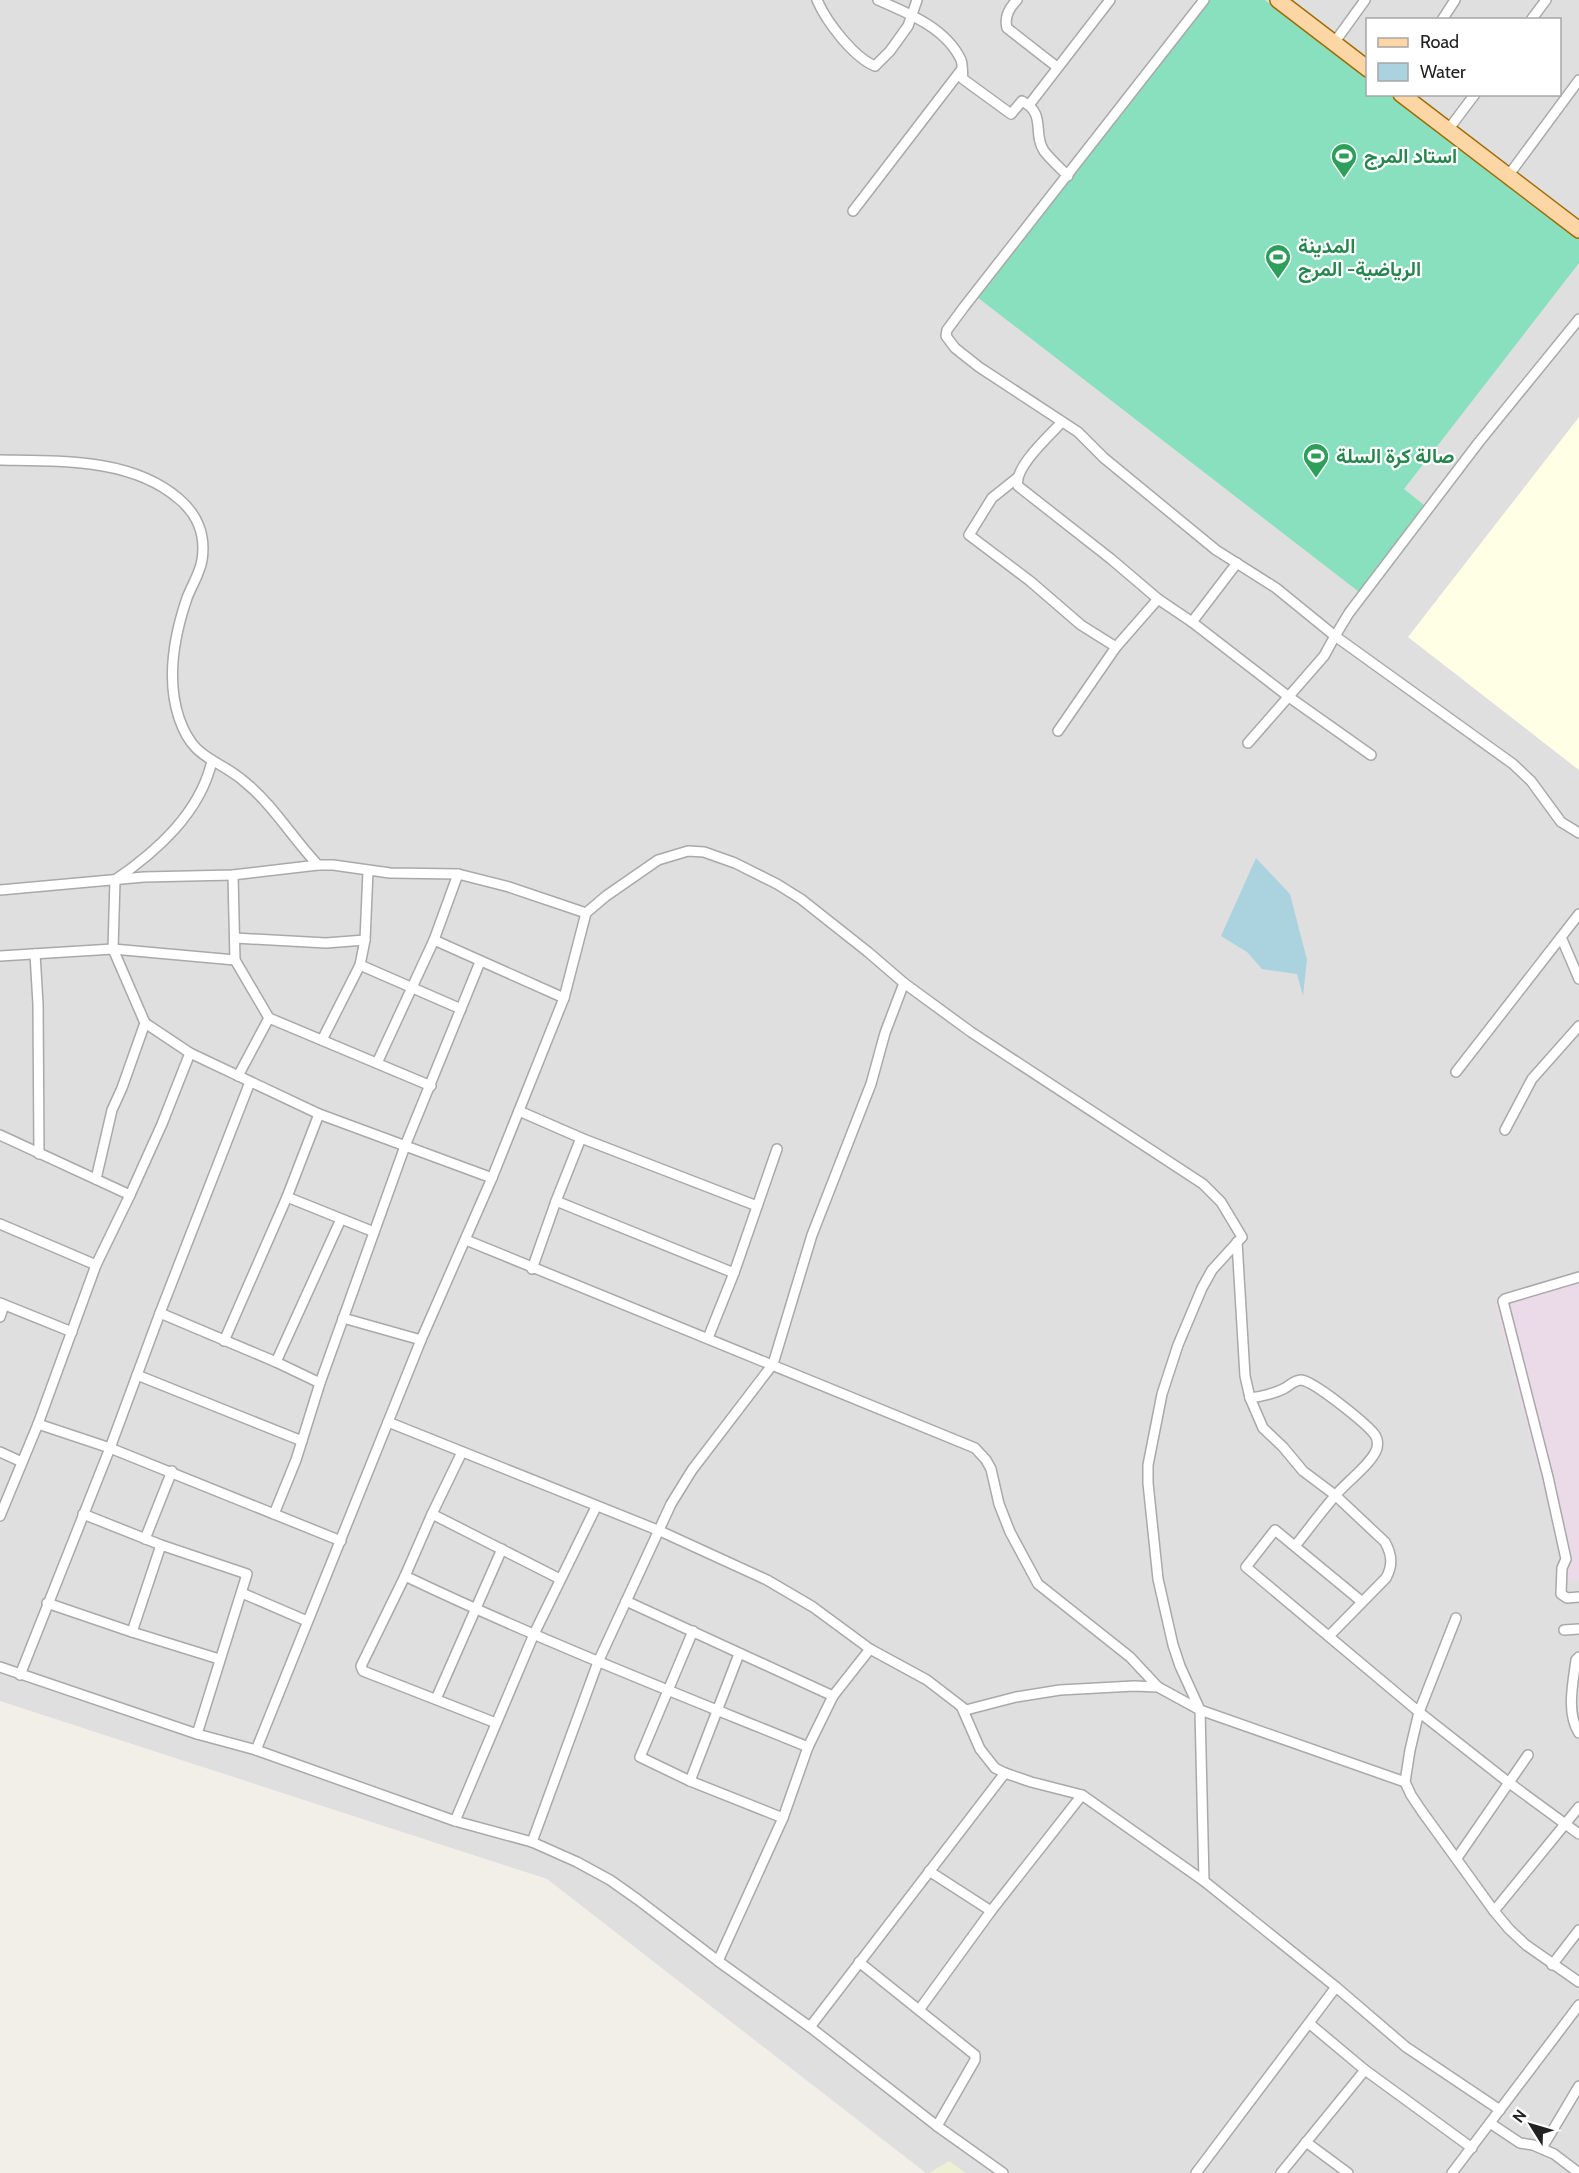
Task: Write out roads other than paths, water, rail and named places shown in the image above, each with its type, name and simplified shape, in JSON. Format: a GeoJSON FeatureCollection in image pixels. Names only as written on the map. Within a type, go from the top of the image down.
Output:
{"type":"FeatureCollection","features":[{"type":"Feature","properties":{"kind":"main road"},"geometry":{"type":"LineString","coordinates":[[1278,0],[1366,67]]}},
{"type":"Feature","properties":{"kind":"main road"},"geometry":{"type":"LineString","coordinates":[[1404,96],[1579,230]]}},
{"type":"Feature","properties":{"kind":"street"},"geometry":{"type":"LineString","coordinates":[[817,0],[822,12],[850,47],[867,63],[875,66],[890,51],[908,26],[917,0]]}},
{"type":"Feature","properties":{"kind":"street"},"geometry":{"type":"LineString","coordinates":[[878,0],[933,27],[962,62],[963,79],[1011,114],[1022,101],[1033,107],[1044,150],[1068,176]]}},
{"type":"Feature","properties":{"kind":"street"},"geometry":{"type":"LineString","coordinates":[[1017,0],[1007,15],[1007,28],[1057,67]]}},
{"type":"Feature","properties":{"kind":"street"},"geometry":{"type":"LineString","coordinates":[[1029,105],[1110,0]]}},
{"type":"Feature","properties":{"kind":"street"},"geometry":{"type":"LineString","coordinates":[[1204,0],[947,330],[946,336],[955,348],[979,367],[1078,432],[1104,458],[1216,550],[1276,588],[1335,636],[1513,764],[1530,781],[1561,822],[1579,833]]}},
{"type":"Feature","properties":{"kind":"street"},"geometry":{"type":"LineString","coordinates":[[1334,43],[1365,0]]}},
{"type":"Feature","properties":{"kind":"street"},"geometry":{"type":"LineString","coordinates":[[1443,18],[1455,0]]}},
{"type":"Feature","properties":{"kind":"street"},"geometry":{"type":"LineString","coordinates":[[1532,18],[1546,0]]}},
{"type":"Feature","properties":{"kind":"street"},"geometry":{"type":"LineString","coordinates":[[853,211],[962,69]]}},
{"type":"Feature","properties":{"kind":"street"},"geometry":{"type":"LineString","coordinates":[[1508,176],[1579,80]]}},
{"type":"Feature","properties":{"kind":"street"},"geometry":{"type":"LineString","coordinates":[[1448,130],[1474,96]]}},
{"type":"Feature","properties":{"kind":"street"},"geometry":{"type":"LineString","coordinates":[[1248,743],[1324,656],[1349,613],[1479,442],[1579,320]]}},
{"type":"Feature","properties":{"kind":"street"},"geometry":{"type":"LineString","coordinates":[[1062,422],[1029,458],[1017,478],[992,498],[969,535],[1030,580],[1081,625],[1116,647]]}},
{"type":"Feature","properties":{"kind":"street"},"geometry":{"type":"LineString","coordinates":[[0,460],[69,463],[131,473],[169,490],[192,511],[200,530],[202,558],[177,632],[172,669],[179,718],[192,746],[246,782],[274,811],[294,839],[318,865]]}},
{"type":"Feature","properties":{"kind":"street"},"geometry":{"type":"LineString","coordinates":[[1017,478],[1018,486],[1112,559],[1158,599],[1371,755]]}},
{"type":"Feature","properties":{"kind":"street"},"geometry":{"type":"LineString","coordinates":[[1192,622],[1237,563]]}},
{"type":"Feature","properties":{"kind":"street"},"geometry":{"type":"LineString","coordinates":[[1059,731],[1116,647],[1158,599]]}},
{"type":"Feature","properties":{"kind":"street"},"geometry":{"type":"LineString","coordinates":[[115,880],[163,843],[182,820],[201,792],[212,761]]}},
{"type":"Feature","properties":{"kind":"street"},"geometry":{"type":"LineString","coordinates":[[256,1750],[421,1340],[492,1178],[564,998],[586,913],[606,896],[658,860],[688,851],[704,852],[735,863],[801,899],[904,983],[971,1032],[1212,1191],[1242,1237],[1212,1270],[1178,1345],[1162,1395],[1148,1465],[1158,1579],[1173,1645],[1200,1710],[1204,1881]]}},
{"type":"Feature","properties":{"kind":"street"},"geometry":{"type":"LineString","coordinates":[[0,890],[144,877],[233,875],[333,865],[368,871],[458,874],[509,887],[586,913]]}},
{"type":"Feature","properties":{"kind":"street"},"geometry":{"type":"LineString","coordinates":[[322,1040],[360,965],[365,940],[368,871]]}},
{"type":"Feature","properties":{"kind":"street"},"geometry":{"type":"LineString","coordinates":[[377,1063],[414,987],[458,874]]}},
{"type":"Feature","properties":{"kind":"street"},"geometry":{"type":"LineString","coordinates":[[233,875],[235,960],[239,971],[261,1002],[269,1018],[431,1086]]}},
{"type":"Feature","properties":{"kind":"street"},"geometry":{"type":"LineString","coordinates":[[115,880],[113,949],[145,1023],[190,1053],[319,1114],[492,1178]]}},
{"type":"Feature","properties":{"kind":"street"},"geometry":{"type":"LineString","coordinates":[[1456,1072],[1579,914]]}},
{"type":"Feature","properties":{"kind":"street"},"geometry":{"type":"LineString","coordinates":[[1561,937],[1579,979]]}},
{"type":"Feature","properties":{"kind":"street"},"geometry":{"type":"LineString","coordinates":[[235,938],[326,943],[365,940]]}},
{"type":"Feature","properties":{"kind":"street"},"geometry":{"type":"LineString","coordinates":[[434,940],[564,998]]}},
{"type":"Feature","properties":{"kind":"street"},"geometry":{"type":"LineString","coordinates":[[0,956],[113,949],[235,960]]}},
{"type":"Feature","properties":{"kind":"street"},"geometry":{"type":"LineString","coordinates":[[35,954],[38,1004],[39,1154]]}},
{"type":"Feature","properties":{"kind":"street"},"geometry":{"type":"LineString","coordinates":[[274,1514],[296,1460],[320,1383],[405,1146],[480,962]]}},
{"type":"Feature","properties":{"kind":"street"},"geometry":{"type":"LineString","coordinates":[[360,965],[462,1009]]}},
{"type":"Feature","properties":{"kind":"street"},"geometry":{"type":"LineString","coordinates":[[532,1842],[598,1662],[671,1504],[692,1470],[773,1365],[812,1235],[871,1084],[885,1033],[904,983]]}},
{"type":"Feature","properties":{"kind":"street"},"geometry":{"type":"LineString","coordinates":[[238,1076],[269,1018]]}},
{"type":"Feature","properties":{"kind":"street"},"geometry":{"type":"LineString","coordinates":[[96,1179],[112,1110],[145,1023]]}},
{"type":"Feature","properties":{"kind":"street"},"geometry":{"type":"LineString","coordinates":[[1505,1130],[1532,1079],[1579,1026]]}},
{"type":"Feature","properties":{"kind":"street"},"geometry":{"type":"LineString","coordinates":[[0,1516],[38,1424],[96,1264],[162,1125],[190,1053]]}},
{"type":"Feature","properties":{"kind":"street"},"geometry":{"type":"LineString","coordinates":[[20,1675],[110,1448],[159,1313],[250,1082]]}},
{"type":"Feature","properties":{"kind":"street"},"geometry":{"type":"LineString","coordinates":[[519,1111],[580,1138],[757,1206]]}},
{"type":"Feature","properties":{"kind":"street"},"geometry":{"type":"LineString","coordinates":[[224,1341],[319,1114]]}},
{"type":"Feature","properties":{"kind":"street"},"geometry":{"type":"LineString","coordinates":[[0,1135],[130,1195]]}},
{"type":"Feature","properties":{"kind":"street"},"geometry":{"type":"LineString","coordinates":[[532,1269],[580,1138]]}},
{"type":"Feature","properties":{"kind":"street"},"geometry":{"type":"LineString","coordinates":[[708,1338],[735,1273],[777,1149]]}},
{"type":"Feature","properties":{"kind":"street"},"geometry":{"type":"LineString","coordinates":[[286,1197],[374,1232]]}},
{"type":"Feature","properties":{"kind":"street"},"geometry":{"type":"LineString","coordinates":[[556,1201],[735,1273]]}},
{"type":"Feature","properties":{"kind":"street"},"geometry":{"type":"LineString","coordinates":[[276,1362],[341,1219]]}},
{"type":"Feature","properties":{"kind":"street"},"geometry":{"type":"LineString","coordinates":[[0,1224],[96,1264]]}},
{"type":"Feature","properties":{"kind":"street"},"geometry":{"type":"LineString","coordinates":[[466,1240],[532,1269],[708,1338],[975,1448],[991,1469],[999,1504],[1010,1532],[1038,1584],[1130,1657],[1158,1687],[1200,1710],[1406,1782]]}},
{"type":"Feature","properties":{"kind":"street"},"geometry":{"type":"LineString","coordinates":[[1237,1242],[1243,1361],[1250,1398],[1263,1428],[1303,1471],[1335,1495],[1385,1542],[1390,1551],[1391,1568],[1386,1578],[1330,1635]]}},
{"type":"Feature","properties":{"kind":"street"},"geometry":{"type":"LineString","coordinates":[[1579,1277],[1505,1299],[1503,1302],[1548,1477],[1566,1559],[1562,1568],[1562,1594],[1567,1598],[1579,1597]]}},
{"type":"Feature","properties":{"kind":"street"},"geometry":{"type":"LineString","coordinates":[[0,1317],[2,1304],[72,1332]]}},
{"type":"Feature","properties":{"kind":"street"},"geometry":{"type":"LineString","coordinates":[[159,1313],[320,1383]]}},
{"type":"Feature","properties":{"kind":"street"},"geometry":{"type":"LineString","coordinates":[[343,1318],[421,1340]]}},
{"type":"Feature","properties":{"kind":"street"},"geometry":{"type":"LineString","coordinates":[[137,1375],[302,1441]]}},
{"type":"Feature","properties":{"kind":"street"},"geometry":{"type":"LineString","coordinates":[[1250,1398],[1264,1396],[1302,1380],[1331,1397],[1371,1430],[1377,1438],[1377,1447],[1372,1458],[1335,1495],[1295,1546]]}},
{"type":"Feature","properties":{"kind":"street"},"geometry":{"type":"LineString","coordinates":[[388,1422],[714,1554],[813,1607],[870,1649],[921,1677],[962,1708],[971,1710],[1016,1697],[1060,1690],[1158,1687]]}},
{"type":"Feature","properties":{"kind":"street"},"geometry":{"type":"LineString","coordinates":[[38,1424],[172,1471],[341,1541]]}},
{"type":"Feature","properties":{"kind":"street"},"geometry":{"type":"LineString","coordinates":[[0,1452],[22,1462]]}},
{"type":"Feature","properties":{"kind":"street"},"geometry":{"type":"LineString","coordinates":[[462,1452],[361,1668],[368,1673],[496,1723]]}},
{"type":"Feature","properties":{"kind":"street"},"geometry":{"type":"LineString","coordinates":[[145,1539],[172,1471]]}},
{"type":"Feature","properties":{"kind":"street"},"geometry":{"type":"LineString","coordinates":[[455,1821],[534,1634],[596,1507]]}},
{"type":"Feature","properties":{"kind":"street"},"geometry":{"type":"LineString","coordinates":[[83,1514],[160,1545],[246,1573],[242,1593],[219,1659],[197,1734]]}},
{"type":"Feature","properties":{"kind":"street"},"geometry":{"type":"LineString","coordinates":[[432,1514],[560,1579]]}},
{"type":"Feature","properties":{"kind":"street"},"geometry":{"type":"LineString","coordinates":[[1361,1601],[1275,1530],[1246,1567],[1330,1635],[1419,1712],[1579,1834]]}},
{"type":"Feature","properties":{"kind":"street"},"geometry":{"type":"LineString","coordinates":[[132,1632],[160,1545]]}},
{"type":"Feature","properties":{"kind":"street"},"geometry":{"type":"LineString","coordinates":[[436,1699],[502,1549]]}},
{"type":"Feature","properties":{"kind":"street"},"geometry":{"type":"LineString","coordinates":[[405,1576],[474,1609],[598,1662],[808,1747]]}},
{"type":"Feature","properties":{"kind":"street"},"geometry":{"type":"LineString","coordinates":[[242,1593],[307,1621]]}},
{"type":"Feature","properties":{"kind":"street"},"geometry":{"type":"LineString","coordinates":[[626,1601],[833,1696]]}},
{"type":"Feature","properties":{"kind":"street"},"geometry":{"type":"LineString","coordinates":[[47,1603],[219,1659]]}},
{"type":"Feature","properties":{"kind":"street"},"geometry":{"type":"LineString","coordinates":[[1456,1618],[1419,1712],[1406,1782],[1420,1810],[1494,1911],[1518,1938],[1552,1965],[1579,1982]]}},
{"type":"Feature","properties":{"kind":"street"},"geometry":{"type":"LineString","coordinates":[[1564,1630],[1579,1629]]}},
{"type":"Feature","properties":{"kind":"street"},"geometry":{"type":"LineString","coordinates":[[693,1631],[640,1756],[643,1760],[690,1781],[783,1818]]}},
{"type":"Feature","properties":{"kind":"street"},"geometry":{"type":"LineString","coordinates":[[718,1961],[783,1818],[808,1747],[833,1696],[870,1649]]}},
{"type":"Feature","properties":{"kind":"street"},"geometry":{"type":"LineString","coordinates":[[690,1781],[739,1654]]}},
{"type":"Feature","properties":{"kind":"street"},"geometry":{"type":"LineString","coordinates":[[1579,1657],[1576,1660],[1571,1701],[1574,1726],[1579,1734]]}},
{"type":"Feature","properties":{"kind":"street"},"geometry":{"type":"LineString","coordinates":[[0,1667],[197,1734],[256,1750],[455,1821],[532,1842],[577,1862],[610,1880],[1003,2173]]}},
{"type":"Feature","properties":{"kind":"street"},"geometry":{"type":"LineString","coordinates":[[962,1708],[987,1760],[1005,1773],[1083,1795],[1204,1881],[1336,1987],[1406,2048],[1500,2110]]}},
{"type":"Feature","properties":{"kind":"street"},"geometry":{"type":"LineString","coordinates":[[1457,1858],[1528,1755]]}},
{"type":"Feature","properties":{"kind":"street"},"geometry":{"type":"LineString","coordinates":[[810,2027],[1005,1773]]}},
{"type":"Feature","properties":{"kind":"street"},"geometry":{"type":"LineString","coordinates":[[919,2010],[991,1911],[1083,1795]]}},
{"type":"Feature","properties":{"kind":"street"},"geometry":{"type":"LineString","coordinates":[[1494,1911],[1579,1807]]}},
{"type":"Feature","properties":{"kind":"street"},"geometry":{"type":"LineString","coordinates":[[929,1871],[991,1911]]}},
{"type":"Feature","properties":{"kind":"street"},"geometry":{"type":"LineString","coordinates":[[1552,1965],[1579,1930]]}},
{"type":"Feature","properties":{"kind":"street"},"geometry":{"type":"LineString","coordinates":[[860,1962],[972,2051],[975,2058],[937,2126]]}},
{"type":"Feature","properties":{"kind":"street"},"geometry":{"type":"LineString","coordinates":[[1196,2173],[1336,1987]]}},
{"type":"Feature","properties":{"kind":"street"},"geometry":{"type":"LineString","coordinates":[[1454,2172],[1579,2005]]}},
{"type":"Feature","properties":{"kind":"street"},"geometry":{"type":"LineString","coordinates":[[1310,2024],[1365,2070],[1472,2148]]}},
{"type":"Feature","properties":{"kind":"street"},"geometry":{"type":"LineString","coordinates":[[1281,2173],[1365,2070]]}},
{"type":"Feature","properties":{"kind":"street"},"geometry":{"type":"LineString","coordinates":[[1542,2148],[1579,2086]]}},
{"type":"Feature","properties":{"kind":"street"},"geometry":{"type":"LineString","coordinates":[[1490,2123],[1520,2143],[1542,2148],[1561,2158],[1579,2173]]}},
{"type":"Feature","properties":{"kind":"street"},"geometry":{"type":"LineString","coordinates":[[1306,2142],[1348,2173]]}},
{"type":"Feature","properties":{"kind":"water"},"geometry":{"type":"Polygon","coordinates":[[[1256,858],[1290,894],[1307,960],[1303,996],[1297,974],[1262,969],[1247,952],[1221,936],[1256,858]]]}},
{"type":"Feature","properties":{"kind":"place","name":"استاد المرج"},"geometry":{"type":"Point","coordinates":[1344,179]}},
{"type":"Feature","properties":{"kind":"place","name":"المدينة الرياضية- المرج"},"geometry":{"type":"Point","coordinates":[1278,280]}},
{"type":"Feature","properties":{"kind":"place","name":"صالة كرة السلة"},"geometry":{"type":"Point","coordinates":[1316,479]}}]}
